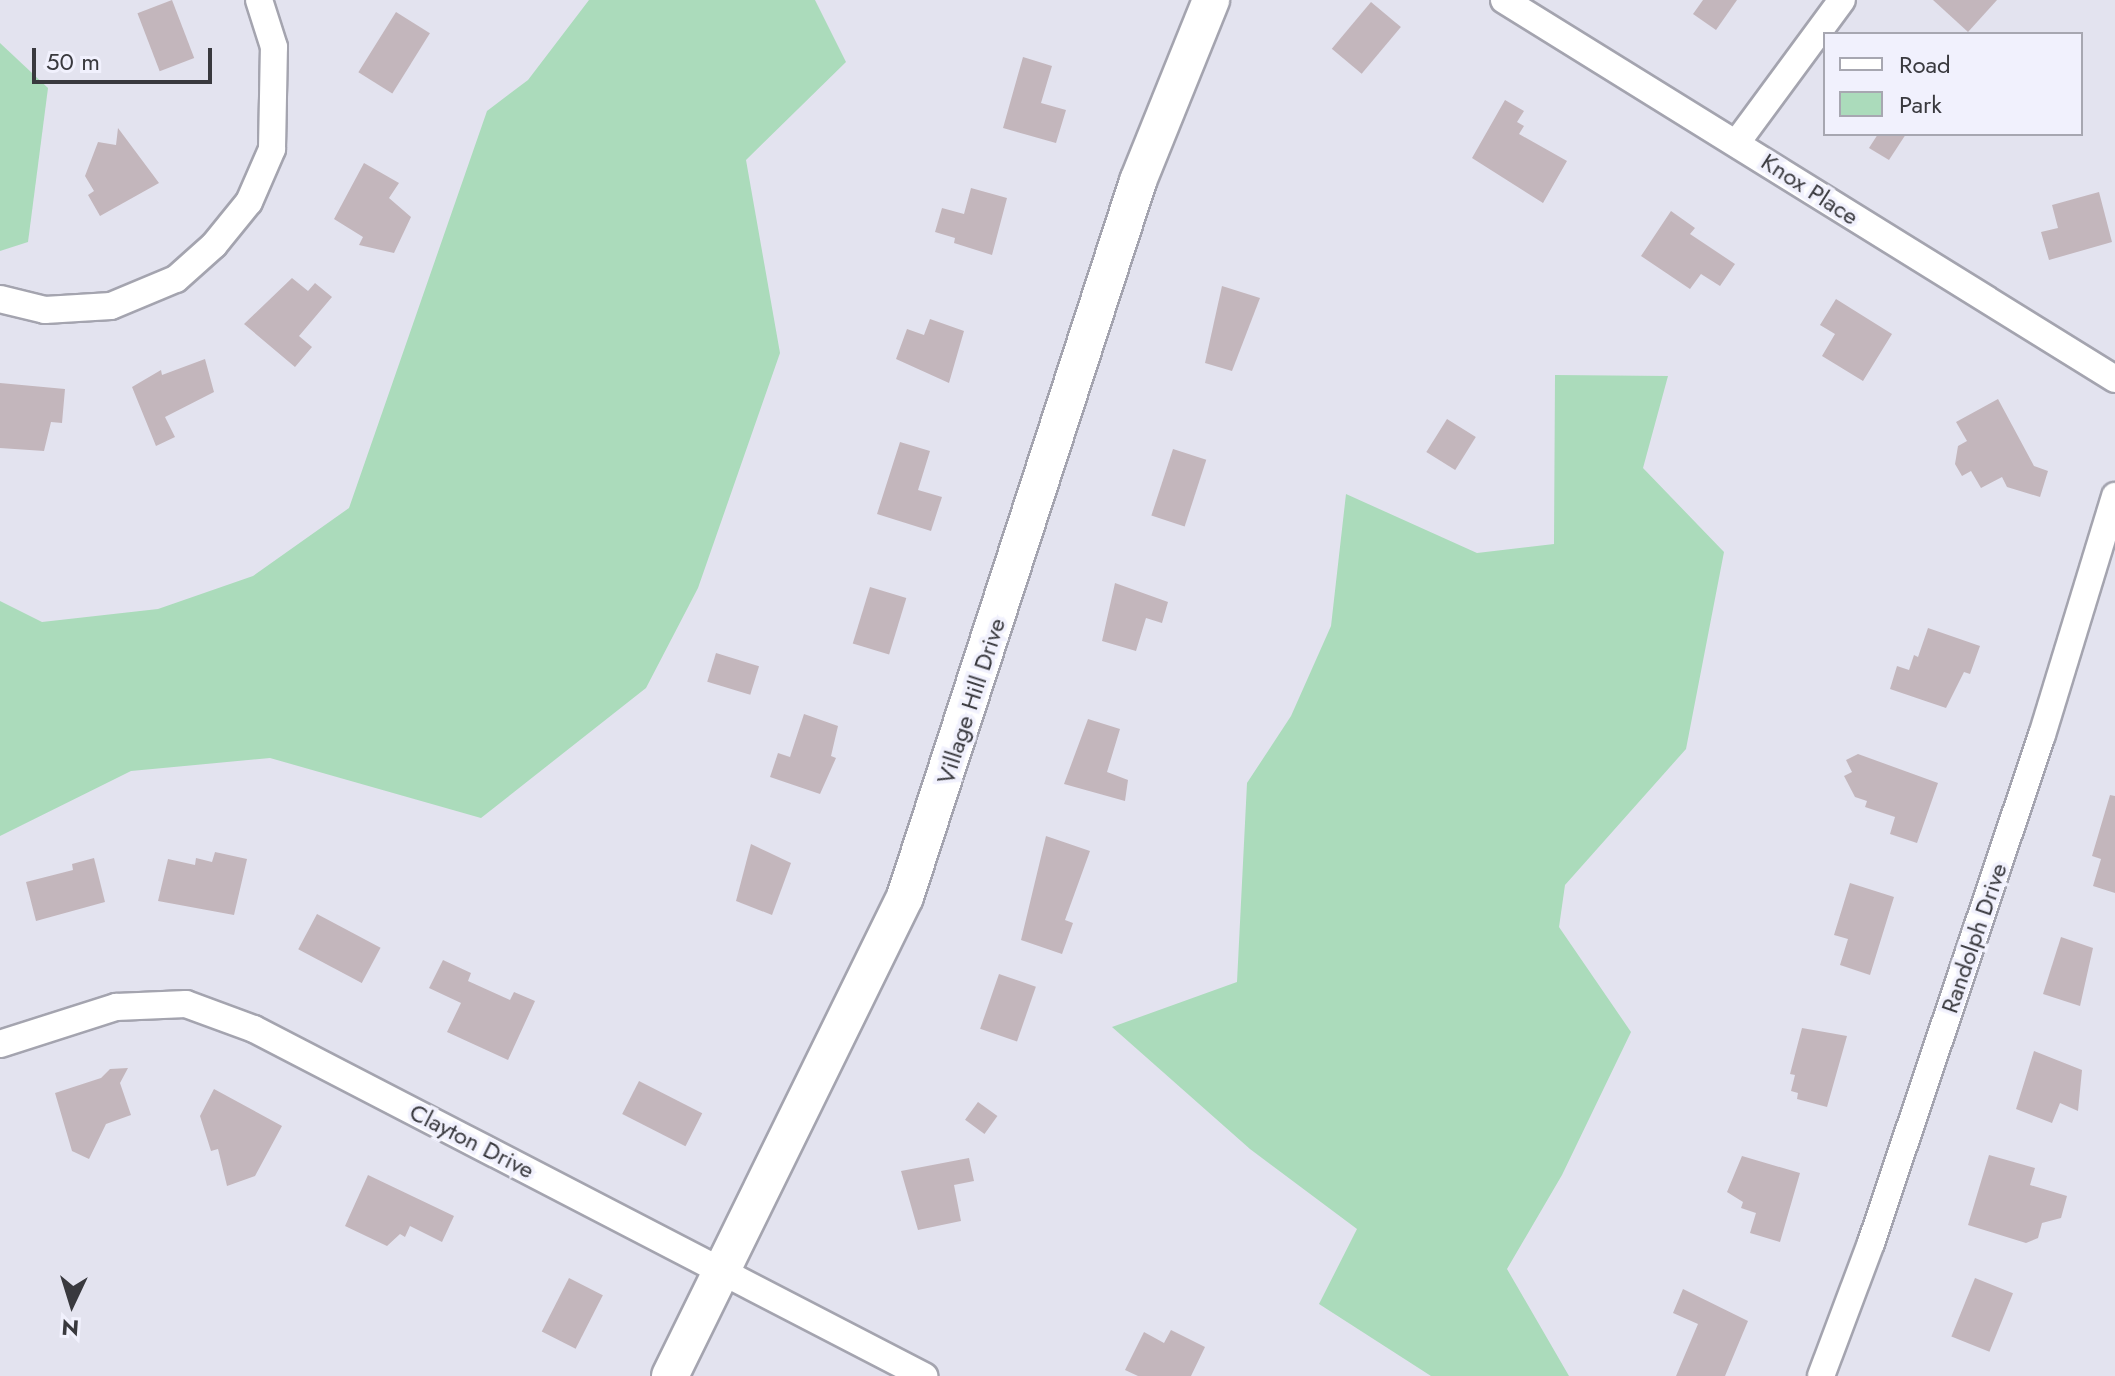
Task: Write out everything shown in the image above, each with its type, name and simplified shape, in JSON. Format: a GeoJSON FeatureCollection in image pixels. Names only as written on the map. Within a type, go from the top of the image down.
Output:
{"type":"FeatureCollection","features":[{"type":"Feature","properties":{"kind":"street"},"geometry":{"type":"LineString","coordinates":[[0,299],[45,310],[111,306],[176,279],[214,245],[249,202],[272,149],[274,47],[259,0]]}},
{"type":"Feature","properties":{"kind":"street","name":"Village Hill Drive"},"geometry":{"type":"LineString","coordinates":[[670,1376],[905,897],[1138,181],[1211,0]]}},
{"type":"Feature","properties":{"kind":"street","name":"Knox Place"},"geometry":{"type":"LineString","coordinates":[[1504,0],[1738,141],[2115,379]]}},
{"type":"Feature","properties":{"kind":"street"},"geometry":{"type":"LineString","coordinates":[[1738,141],[1842,0]]}},
{"type":"Feature","properties":{"kind":"street","name":"Randolph Drive"},"geometry":{"type":"LineString","coordinates":[[1821,1376],[1871,1243],[2032,765],[2115,496]]}},
{"type":"Feature","properties":{"kind":"street","name":"Clayton Drive"},"geometry":{"type":"LineString","coordinates":[[0,1044],[116,1007],[186,1004],[254,1029],[924,1376]]}},
{"type":"Feature","properties":{"kind":"green space"},"geometry":{"type":"Polygon","coordinates":[[[589,0],[815,0],[846,62],[746,160],[780,353],[698,588],[646,688],[481,818],[270,758],[131,771],[0,836],[0,601],[42,622],[158,609],[253,576],[349,508],[487,111],[528,80],[589,0]]]}},
{"type":"Feature","properties":{"kind":"green space"},"geometry":{"type":"Polygon","coordinates":[[[0,43],[48,88],[28,242],[0,251],[0,43]]]}},
{"type":"Feature","properties":{"kind":"green space"},"geometry":{"type":"Polygon","coordinates":[[[1555,375],[1668,376],[1643,468],[1724,552],[1686,749],[1565,885],[1559,927],[1631,1032],[1562,1175],[1507,1269],[1569,1376],[1431,1376],[1319,1304],[1357,1229],[1250,1149],[1112,1027],[1237,982],[1247,783],[1291,716],[1331,626],[1346,494],[1477,553],[1554,544],[1555,375]]]}},
{"type":"Feature","properties":{"kind":"building"},"geometry":{"type":"Polygon","coordinates":[[[172,0],[194,58],[160,71],[137,13],[172,0]]]}},
{"type":"Feature","properties":{"kind":"building"},"geometry":{"type":"Polygon","coordinates":[[[1703,0],[1737,0],[1716,30],[1693,14],[1703,0]]]}},
{"type":"Feature","properties":{"kind":"building"},"geometry":{"type":"Polygon","coordinates":[[[1933,0],[1997,0],[1968,32],[1933,0]]]}},
{"type":"Feature","properties":{"kind":"building"},"geometry":{"type":"Polygon","coordinates":[[[1371,2],[1401,27],[1362,74],[1332,49],[1371,2]]]}},
{"type":"Feature","properties":{"kind":"building"},"geometry":{"type":"Polygon","coordinates":[[[396,12],[430,33],[392,93],[358,72],[396,12]]]}},
{"type":"Feature","properties":{"kind":"building"},"geometry":{"type":"Polygon","coordinates":[[[1023,57],[1052,66],[1041,103],[1066,110],[1056,143],[1003,128],[1023,57]]]}},
{"type":"Feature","properties":{"kind":"building"},"geometry":{"type":"Polygon","coordinates":[[[1505,100],[1524,111],[1517,122],[1524,126],[1519,134],[1567,161],[1543,203],[1472,158],[1505,100]]]}},
{"type":"Feature","properties":{"kind":"building"},"geometry":{"type":"Polygon","coordinates":[[[118,128],[159,183],[100,216],[88,195],[94,191],[85,176],[98,142],[116,145],[118,128]]]}},
{"type":"Feature","properties":{"kind":"building"},"geometry":{"type":"Polygon","coordinates":[[[1877,136],[1905,136],[1889,160],[1869,148],[1877,136]]]}},
{"type":"Feature","properties":{"kind":"building"},"geometry":{"type":"Polygon","coordinates":[[[364,163],[399,183],[389,198],[411,217],[394,253],[359,245],[363,237],[334,219],[364,163]]]}},
{"type":"Feature","properties":{"kind":"building"},"geometry":{"type":"Polygon","coordinates":[[[971,188],[1007,198],[992,255],[954,243],[955,238],[935,232],[942,208],[964,214],[971,188]]]}},
{"type":"Feature","properties":{"kind":"building"},"geometry":{"type":"Polygon","coordinates":[[[2099,192],[2112,242],[2049,260],[2041,232],[2058,228],[2052,205],[2099,192]]]}},
{"type":"Feature","properties":{"kind":"building"},"geometry":{"type":"Polygon","coordinates":[[[1671,211],[1695,228],[1690,234],[1735,264],[1720,286],[1701,274],[1690,289],[1641,256],[1671,211]]]}},
{"type":"Feature","properties":{"kind":"building"},"geometry":{"type":"Polygon","coordinates":[[[292,278],[308,291],[315,283],[332,297],[299,336],[312,347],[295,367],[244,324],[292,278]]]}},
{"type":"Feature","properties":{"kind":"building"},"geometry":{"type":"Polygon","coordinates":[[[1222,286],[1260,298],[1232,371],[1205,363],[1222,286]]]}},
{"type":"Feature","properties":{"kind":"building"},"geometry":{"type":"Polygon","coordinates":[[[1836,299],[1892,334],[1863,381],[1822,356],[1835,334],[1820,325],[1836,299]]]}},
{"type":"Feature","properties":{"kind":"building"},"geometry":{"type":"Polygon","coordinates":[[[930,319],[964,331],[949,383],[896,359],[907,329],[924,335],[930,319]]]}},
{"type":"Feature","properties":{"kind":"building"},"geometry":{"type":"Polygon","coordinates":[[[205,359],[214,392],[165,417],[175,437],[156,446],[132,387],[161,370],[162,375],[205,359]]]}},
{"type":"Feature","properties":{"kind":"building"},"geometry":{"type":"Polygon","coordinates":[[[0,383],[65,389],[62,423],[51,422],[44,451],[0,448],[0,383]]]}},
{"type":"Feature","properties":{"kind":"building"},"geometry":{"type":"Polygon","coordinates":[[[1998,399],[2034,466],[2048,471],[2040,497],[2007,487],[2002,477],[1981,488],[1971,471],[1962,476],[1955,464],[1958,446],[1967,441],[1956,422],[1998,399]]]}},
{"type":"Feature","properties":{"kind":"building"},"geometry":{"type":"Polygon","coordinates":[[[1447,419],[1476,437],[1455,470],[1426,452],[1447,419]]]}},
{"type":"Feature","properties":{"kind":"building"},"geometry":{"type":"Polygon","coordinates":[[[900,442],[930,451],[918,490],[942,497],[931,531],[877,514],[900,442]]]}},
{"type":"Feature","properties":{"kind":"building"},"geometry":{"type":"Polygon","coordinates":[[[1173,449],[1206,460],[1185,526],[1151,516],[1173,449]]]}},
{"type":"Feature","properties":{"kind":"building"},"geometry":{"type":"Polygon","coordinates":[[[1115,583],[1168,602],[1162,623],[1146,618],[1136,651],[1102,641],[1115,583]]]}},
{"type":"Feature","properties":{"kind":"building"},"geometry":{"type":"Polygon","coordinates":[[[870,587],[906,598],[889,655],[853,643],[870,587]]]}},
{"type":"Feature","properties":{"kind":"building"},"geometry":{"type":"Polygon","coordinates":[[[1928,628],[1980,646],[1970,674],[1964,672],[1946,708],[1890,689],[1897,666],[1909,670],[1914,655],[1918,657],[1928,628]]]}},
{"type":"Feature","properties":{"kind":"building"},"geometry":{"type":"Polygon","coordinates":[[[716,653],[759,666],[750,695],[707,682],[716,653]]]}},
{"type":"Feature","properties":{"kind":"building"},"geometry":{"type":"Polygon","coordinates":[[[804,714],[838,726],[831,756],[836,758],[820,794],[770,777],[778,753],[790,757],[804,714]]]}},
{"type":"Feature","properties":{"kind":"building"},"geometry":{"type":"Polygon","coordinates":[[[1088,719],[1120,729],[1107,772],[1128,780],[1125,801],[1064,784],[1088,719]]]}},
{"type":"Feature","properties":{"kind":"building"},"geometry":{"type":"Polygon","coordinates":[[[1858,754],[1938,783],[1917,843],[1890,834],[1895,817],[1865,807],[1867,801],[1855,797],[1844,776],[1852,772],[1846,760],[1858,754]]]}},
{"type":"Feature","properties":{"kind":"building"},"geometry":{"type":"Polygon","coordinates":[[[2110,795],[2115,796],[2115,893],[2093,886],[2101,859],[2092,856],[2110,795]]]}},
{"type":"Feature","properties":{"kind":"building"},"geometry":{"type":"Polygon","coordinates":[[[1046,836],[1090,851],[1065,920],[1073,923],[1062,954],[1021,940],[1046,836]]]}},
{"type":"Feature","properties":{"kind":"building"},"geometry":{"type":"Polygon","coordinates":[[[751,844],[791,863],[772,915],[736,901],[751,844]]]}},
{"type":"Feature","properties":{"kind":"building"},"geometry":{"type":"Polygon","coordinates":[[[215,852],[247,859],[234,915],[158,901],[168,859],[195,865],[196,858],[212,862],[215,852]]]}},
{"type":"Feature","properties":{"kind":"building"},"geometry":{"type":"Polygon","coordinates":[[[94,858],[105,902],[36,921],[26,882],[73,870],[72,864],[94,858]]]}},
{"type":"Feature","properties":{"kind":"building"},"geometry":{"type":"Polygon","coordinates":[[[1850,883],[1894,897],[1870,975],[1840,965],[1848,939],[1834,935],[1850,883]]]}},
{"type":"Feature","properties":{"kind":"building"},"geometry":{"type":"Polygon","coordinates":[[[317,914],[381,948],[362,983],[298,949],[317,914]]]}},
{"type":"Feature","properties":{"kind":"building"},"geometry":{"type":"Polygon","coordinates":[[[2061,937],[2093,948],[2080,1006],[2043,994],[2061,937]]]}},
{"type":"Feature","properties":{"kind":"building"},"geometry":{"type":"Polygon","coordinates":[[[443,960],[471,973],[468,981],[510,1000],[514,992],[535,1001],[508,1060],[447,1032],[461,1003],[429,988],[443,960]]]}},
{"type":"Feature","properties":{"kind":"building"},"geometry":{"type":"Polygon","coordinates":[[[999,974],[1036,987],[1017,1042],[980,1029],[999,974]]]}},
{"type":"Feature","properties":{"kind":"building"},"geometry":{"type":"Polygon","coordinates":[[[1802,1028],[1847,1036],[1827,1107],[1797,1099],[1798,1093],[1791,1091],[1795,1075],[1790,1074],[1802,1028]]]}},
{"type":"Feature","properties":{"kind":"building"},"geometry":{"type":"Polygon","coordinates":[[[2034,1051],[2082,1070],[2078,1111],[2060,1103],[2052,1123],[2016,1109],[2034,1051]]]}},
{"type":"Feature","properties":{"kind":"building"},"geometry":{"type":"Polygon","coordinates":[[[128,1068],[120,1083],[131,1115],[106,1124],[89,1159],[72,1151],[55,1093],[101,1078],[110,1069],[128,1068]]]}},
{"type":"Feature","properties":{"kind":"building"},"geometry":{"type":"Polygon","coordinates":[[[639,1081],[702,1113],[685,1146],[622,1114],[639,1081]]]}},
{"type":"Feature","properties":{"kind":"building"},"geometry":{"type":"Polygon","coordinates":[[[214,1089],[282,1126],[255,1176],[227,1186],[218,1149],[211,1151],[200,1116],[214,1089]]]}},
{"type":"Feature","properties":{"kind":"building"},"geometry":{"type":"Polygon","coordinates":[[[978,1102],[997,1116],[984,1134],[965,1120],[978,1102]]]}},
{"type":"Feature","properties":{"kind":"building"},"geometry":{"type":"Polygon","coordinates":[[[1989,1155],[2035,1168],[2030,1185],[2067,1196],[2061,1218],[2042,1223],[2038,1238],[2026,1243],[1968,1225],[1989,1155]]]}},
{"type":"Feature","properties":{"kind":"building"},"geometry":{"type":"Polygon","coordinates":[[[1742,1156],[1800,1173],[1780,1242],[1750,1233],[1756,1213],[1741,1208],[1743,1202],[1727,1192],[1742,1156]]]}},
{"type":"Feature","properties":{"kind":"building"},"geometry":{"type":"Polygon","coordinates":[[[969,1158],[974,1181],[954,1185],[961,1221],[918,1230],[901,1171],[969,1158]]]}},
{"type":"Feature","properties":{"kind":"building"},"geometry":{"type":"Polygon","coordinates":[[[368,1175],[454,1216],[442,1242],[410,1226],[405,1237],[400,1234],[387,1246],[345,1226],[368,1175]]]}},
{"type":"Feature","properties":{"kind":"building"},"geometry":{"type":"Polygon","coordinates":[[[569,1278],[603,1295],[576,1349],[542,1331],[569,1278]]]}},
{"type":"Feature","properties":{"kind":"building"},"geometry":{"type":"Polygon","coordinates":[[[1975,1278],[2013,1293],[1989,1352],[1951,1336],[1975,1278]]]}},
{"type":"Feature","properties":{"kind":"building"},"geometry":{"type":"Polygon","coordinates":[[[1683,1289],[1748,1321],[1725,1376],[1676,1376],[1698,1324],[1673,1313],[1683,1289]]]}},
{"type":"Feature","properties":{"kind":"building"},"geometry":{"type":"Polygon","coordinates":[[[1171,1330],[1205,1347],[1191,1376],[1138,1376],[1125,1370],[1144,1332],[1164,1343],[1171,1330]]]}}]}
